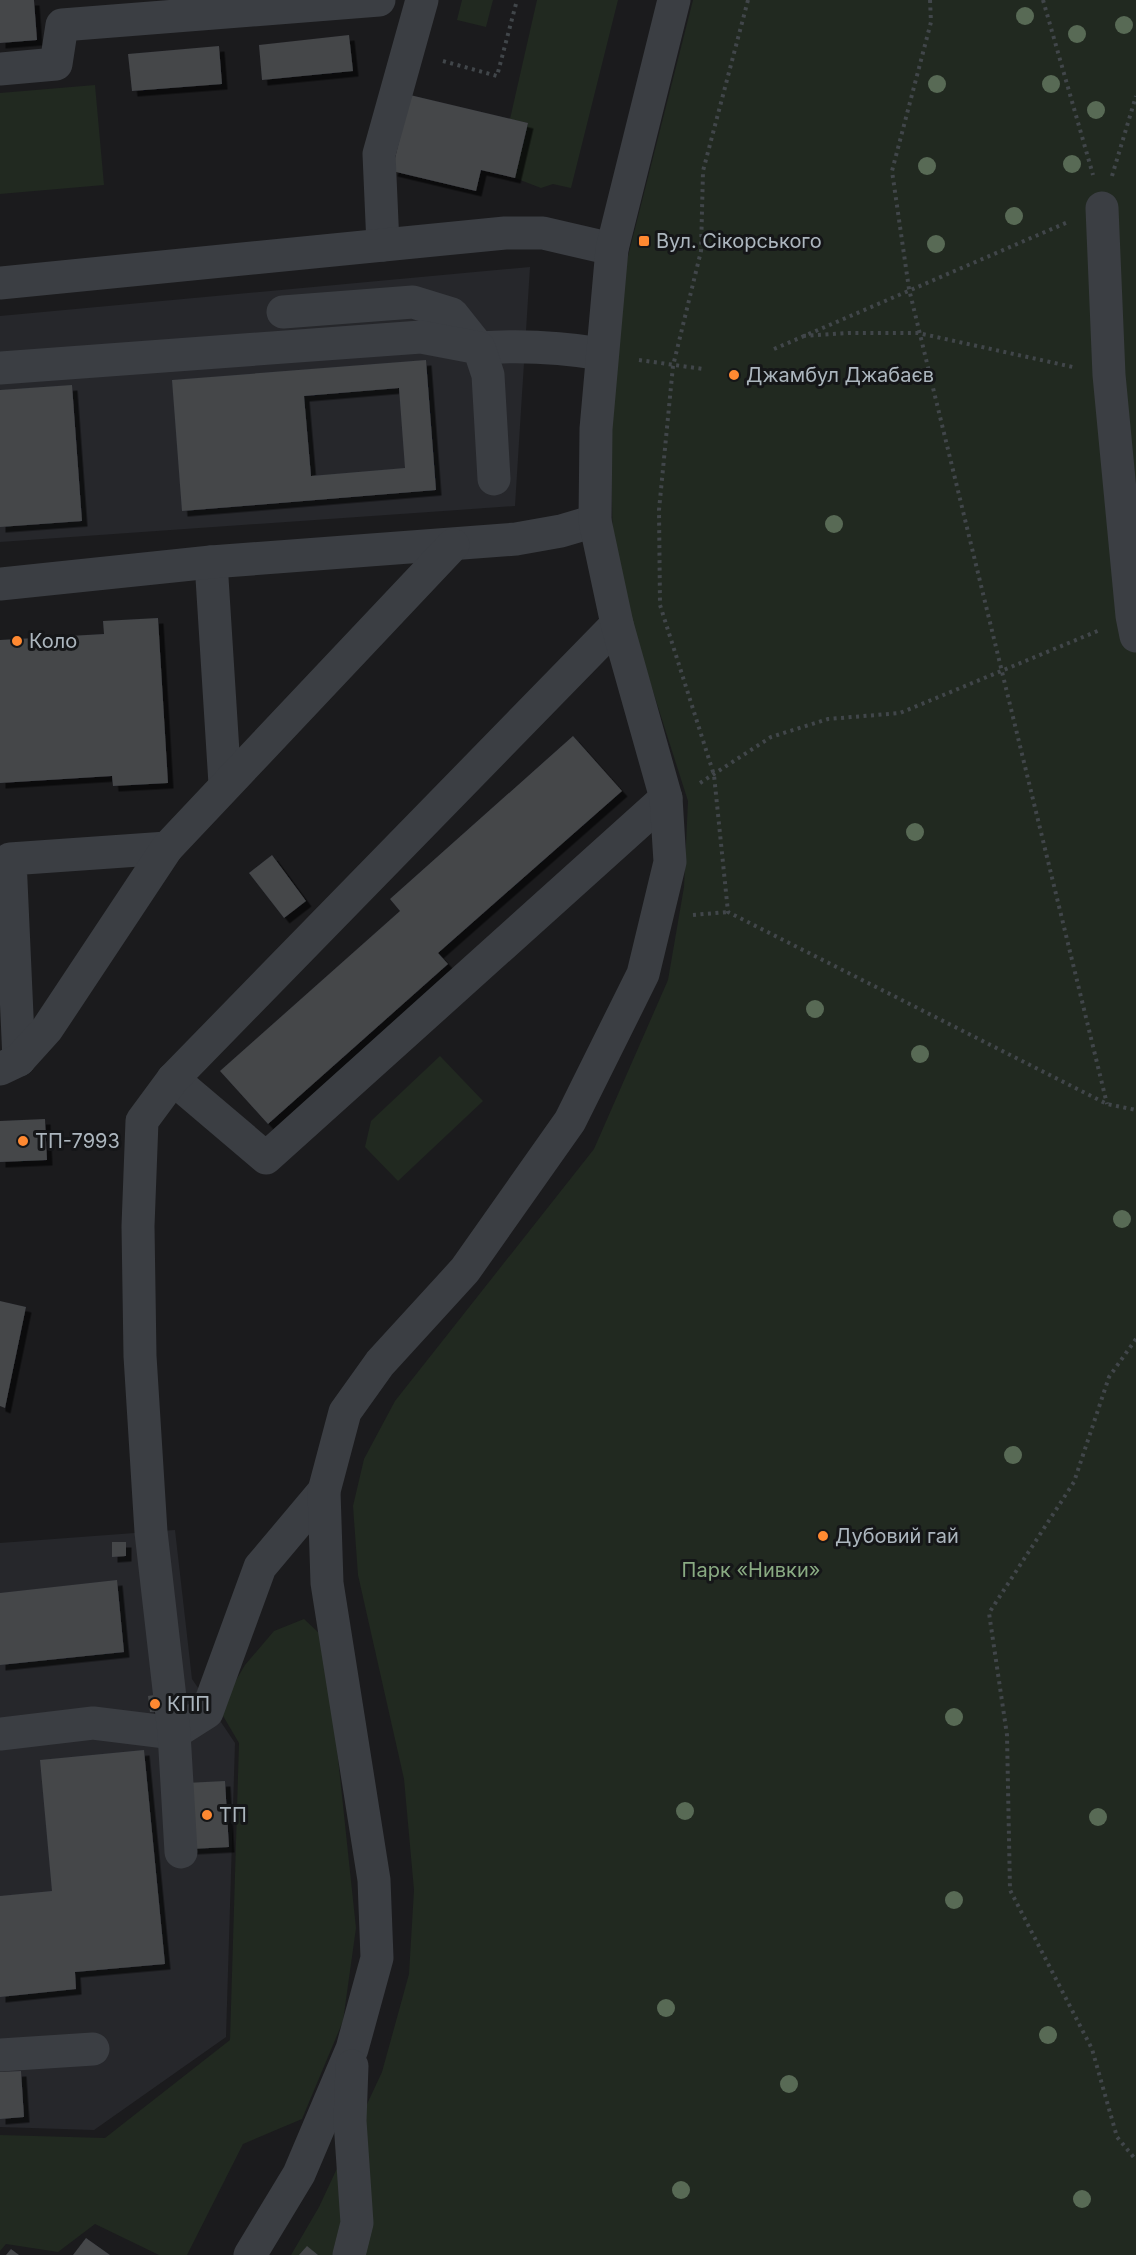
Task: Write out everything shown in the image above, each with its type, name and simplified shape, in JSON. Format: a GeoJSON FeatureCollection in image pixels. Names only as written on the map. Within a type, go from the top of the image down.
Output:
{"type":"FeatureCollection","features":[{"type":"Feature","properties":{"kind":"street"},"geometry":{"type":"LineString","coordinates":[[0,69],[56,64],[62,25],[379,0]]}},
{"type":"Feature","properties":{"kind":"street"},"geometry":{"type":"LineString","coordinates":[[383,245],[379,154],[422,0]]}},
{"type":"Feature","properties":{"kind":"street"},"geometry":{"type":"LineString","coordinates":[[250,2255],[298,2174],[352,2049],[377,1958],[374,1891],[360,1780],[327,1583],[324,1491],[345,1412],[380,1363],[465,1270],[570,1121],[643,974],[670,862],[681,792],[616,624],[595,521],[596,429],[612,249],[674,0]]}},
{"type":"Feature","properties":{"kind":"street"},"geometry":{"type":"LineString","coordinates":[[1102,208],[1109,375],[1134,626]]}},
{"type":"Feature","properties":{"kind":"street"},"geometry":{"type":"LineString","coordinates":[[0,283],[505,234],[543,234],[612,249]]}},
{"type":"Feature","properties":{"kind":"street"},"geometry":{"type":"LineString","coordinates":[[283,312],[413,302],[452,314],[479,348],[488,375],[494,479]]}},
{"type":"Feature","properties":{"kind":"street"},"geometry":{"type":"LineString","coordinates":[[0,368],[421,337],[479,348],[523,345],[563,347],[602,354]]}},
{"type":"Feature","properties":{"kind":"street"},"geometry":{"type":"LineString","coordinates":[[0,584],[211,562],[453,545],[561,531],[595,521]]}},
{"type":"Feature","properties":{"kind":"street"},"geometry":{"type":"LineString","coordinates":[[9,1065],[47,1029],[167,849],[225,784],[453,545]]}},
{"type":"Feature","properties":{"kind":"street"},"geometry":{"type":"LineString","coordinates":[[211,562],[225,784]]}},
{"type":"Feature","properties":{"kind":"street"},"geometry":{"type":"LineString","coordinates":[[181,1852],[174,1733],[151,1532],[140,1356],[138,1226],[142,1121],[172,1079],[616,624]]}},
{"type":"Feature","properties":{"kind":"street"},"geometry":{"type":"LineString","coordinates":[[172,1079],[266,1158],[681,792]]}},
{"type":"Feature","properties":{"kind":"street"},"geometry":{"type":"LineString","coordinates":[[9,1065],[9,859],[167,849]]}},
{"type":"Feature","properties":{"kind":"street"},"geometry":{"type":"LineString","coordinates":[[0,1734],[93,1723],[174,1733],[207,1712],[260,1567],[324,1491]]}},
{"type":"Feature","properties":{"kind":"street"},"geometry":{"type":"LineString","coordinates":[[0,2055],[93,2049]]}},
{"type":"Feature","properties":{"kind":"street"},"geometry":{"type":"LineString","coordinates":[[349,2255],[357,2223],[350,2121],[352,2049]]}},
{"type":"Feature","properties":{"kind":"path"},"geometry":{"type":"LineString","coordinates":[[407,51],[497,76],[517,0]]}},
{"type":"Feature","properties":{"kind":"path"},"geometry":{"type":"LineString","coordinates":[[728,912],[714,775],[660,604],[658,510],[673,366],[700,251],[703,171],[748,0]]}},
{"type":"Feature","properties":{"kind":"path"},"geometry":{"type":"LineString","coordinates":[[930,0],[931,22],[892,171],[909,289],[918,333],[1004,670],[1107,1104]]}},
{"type":"Feature","properties":{"kind":"path"},"geometry":{"type":"LineString","coordinates":[[1043,0],[1102,208]]}},
{"type":"Feature","properties":{"kind":"path"},"geometry":{"type":"LineString","coordinates":[[1102,208],[1136,96]]}},
{"type":"Feature","properties":{"kind":"path"},"geometry":{"type":"LineString","coordinates":[[774,349],[909,289],[1102,208]]}},
{"type":"Feature","properties":{"kind":"path"},"geometry":{"type":"LineString","coordinates":[[800,336],[918,333],[1109,375]]}},
{"type":"Feature","properties":{"kind":"path"},"geometry":{"type":"LineString","coordinates":[[673,366],[703,369]]}},
{"type":"Feature","properties":{"kind":"path"},"geometry":{"type":"LineString","coordinates":[[681,792],[714,775],[771,737],[828,720],[900,713],[1004,670],[1134,626]]}},
{"type":"Feature","properties":{"kind":"path"},"geometry":{"type":"LineString","coordinates":[[687,915],[728,912],[1107,1104],[1136,1110]]}},
{"type":"Feature","properties":{"kind":"path"},"geometry":{"type":"LineString","coordinates":[[1136,1339],[1110,1377],[1074,1482],[989,1613],[1007,1735],[1010,1890],[1092,2049],[1118,2137],[1136,2160]]}},
{"type":"Feature","properties":{"kind":"shaded area"},"geometry":{"type":"Polygon","coordinates":[[[530,267],[515,506],[0,542],[0,316],[530,267]]]}},
{"type":"Feature","properties":{"kind":"shaded area"},"geometry":{"type":"Polygon","coordinates":[[[175,1530],[192,1679],[235,1743],[226,2037],[94,2130],[0,2127],[0,1543],[175,1530]]]}},
{"type":"Feature","properties":{"kind":"green space"},"geometry":{"type":"Polygon","coordinates":[[[462,0],[493,0],[486,27],[457,20],[462,0]]]}},
{"type":"Feature","properties":{"kind":"green space"},"geometry":{"type":"Polygon","coordinates":[[[537,0],[618,0],[571,188],[553,184],[541,188],[515,178],[528,123],[510,119],[537,0]]]}},
{"type":"Feature","properties":{"kind":"green space","name":"Парк «Нивки»"},"geometry":{"type":"Polygon","coordinates":[[[693,0],[1136,0],[1136,2255],[291,2255],[319,2207],[382,2072],[409,1974],[414,1890],[404,1779],[358,1575],[353,1506],[364,1459],[395,1401],[594,1149],[668,980],[684,887],[688,801],[613,566],[611,436],[624,272],[693,0]]]}},
{"type":"Feature","properties":{"kind":"green space"},"geometry":{"type":"Polygon","coordinates":[[[95,85],[104,185],[0,194],[0,93],[95,85]]]}},
{"type":"Feature","properties":{"kind":"green space"},"geometry":{"type":"Polygon","coordinates":[[[440,1056],[483,1101],[398,1181],[365,1147],[371,1121],[440,1056]]]}},
{"type":"Feature","properties":{"kind":"green space"},"geometry":{"type":"Polygon","coordinates":[[[304,1619],[319,1633],[331,1692],[356,1928],[343,2021],[302,2119],[243,2144],[187,2255],[159,2255],[95,2224],[58,2252],[6,2244],[0,2251],[0,2135],[105,2138],[230,2040],[239,1743],[219,1709],[245,1665],[274,1631],[304,1619]]]}},
{"type":"Feature","properties":{"kind":"building"},"geometry":{"type":"Polygon","coordinates":[[[0,0],[34,0],[37,40],[0,43],[0,0]]]}},
{"type":"Feature","properties":{"kind":"building"},"geometry":{"type":"Polygon","coordinates":[[[349,35],[353,71],[262,80],[259,45],[349,35]]]}},
{"type":"Feature","properties":{"kind":"building"},"geometry":{"type":"Polygon","coordinates":[[[219,46],[222,84],[132,91],[128,54],[219,46]]]}},
{"type":"Feature","properties":{"kind":"building"},"geometry":{"type":"Polygon","coordinates":[[[410,95],[528,123],[515,178],[481,170],[476,191],[392,171],[410,95]]]}},
{"type":"Feature","properties":{"kind":"building"},"geometry":{"type":"Polygon","coordinates":[[[426,360],[436,490],[182,511],[172,380],[426,360]],[[399,388],[304,396],[311,476],[405,468],[399,388]]]}},
{"type":"Feature","properties":{"kind":"building"},"geometry":{"type":"Polygon","coordinates":[[[72,385],[82,521],[0,527],[0,390],[72,385]]]}},
{"type":"Feature","properties":{"kind":"building"},"geometry":{"type":"Polygon","coordinates":[[[158,618],[168,783],[113,786],[112,776],[0,783],[0,640],[104,634],[103,621],[158,618]]]}},
{"type":"Feature","properties":{"kind":"building"},"geometry":{"type":"Polygon","coordinates":[[[573,736],[622,791],[438,953],[448,964],[268,1124],[220,1071],[400,911],[390,899],[573,736]]]}},
{"type":"Feature","properties":{"kind":"building"},"geometry":{"type":"Polygon","coordinates":[[[272,855],[306,901],[284,918],[249,873],[272,855]]]}},
{"type":"Feature","properties":{"kind":"building","name":"ТП-7993"},"geometry":{"type":"Polygon","coordinates":[[[45,1119],[47,1160],[0,1162],[0,1121],[45,1119]]]}},
{"type":"Feature","properties":{"kind":"building"},"geometry":{"type":"Polygon","coordinates":[[[0,1301],[26,1307],[5,1408],[0,1406],[0,1301]]]}},
{"type":"Feature","properties":{"kind":"building"},"geometry":{"type":"Polygon","coordinates":[[[112,1542],[126,1542],[126,1556],[112,1557],[112,1542]]]}},
{"type":"Feature","properties":{"kind":"building"},"geometry":{"type":"Polygon","coordinates":[[[117,1580],[124,1652],[0,1665],[0,1593],[117,1580]]]}},
{"type":"Feature","properties":{"kind":"building","name":"КПП"},"geometry":{"type":"Polygon","coordinates":[[[161,1694],[163,1711],[150,1712],[148,1696],[161,1694]]]}},
{"type":"Feature","properties":{"kind":"building"},"geometry":{"type":"Polygon","coordinates":[[[144,1750],[165,1964],[75,1972],[76,1989],[0,1997],[0,1896],[52,1891],[40,1760],[144,1750]]]}},
{"type":"Feature","properties":{"kind":"building","name":"ТП"},"geometry":{"type":"Polygon","coordinates":[[[225,1781],[229,1847],[190,1849],[186,1783],[225,1781]]]}},
{"type":"Feature","properties":{"kind":"building"},"geometry":{"type":"Polygon","coordinates":[[[21,2071],[24,2117],[0,2119],[0,2072],[21,2071]]]}},
{"type":"Feature","properties":{"kind":"building"},"geometry":{"type":"Polygon","coordinates":[[[86,2238],[110,2255],[73,2255],[86,2238]]]}},
{"type":"Feature","properties":{"kind":"building"},"geometry":{"type":"Polygon","coordinates":[[[307,2246],[318,2255],[299,2255],[307,2246]]]}},
{"type":"Feature","properties":{"kind":"building"},"geometry":{"type":"Polygon","coordinates":[[[11,2249],[19,2255],[6,2255],[11,2249]]]}},
{"type":"Feature","properties":{"kind":"place","name":"Вул. Сікорського"},"geometry":{"type":"Point","coordinates":[644,241]}},
{"type":"Feature","properties":{"kind":"place","name":"Джамбул Джабаєв"},"geometry":{"type":"Point","coordinates":[734,375]}},
{"type":"Feature","properties":{"kind":"place","name":"Коло"},"geometry":{"type":"Point","coordinates":[17,641]}},
{"type":"Feature","properties":{"kind":"place","name":"ТП-7993"},"geometry":{"type":"Point","coordinates":[23,1141]}},
{"type":"Feature","properties":{"kind":"place","name":"Дубовий гай"},"geometry":{"type":"Point","coordinates":[823,1536]}},
{"type":"Feature","properties":{"kind":"place","name":"КПП"},"geometry":{"type":"Point","coordinates":[155,1704]}},
{"type":"Feature","properties":{"kind":"place","name":"ТП"},"geometry":{"type":"Point","coordinates":[207,1815]}}]}
